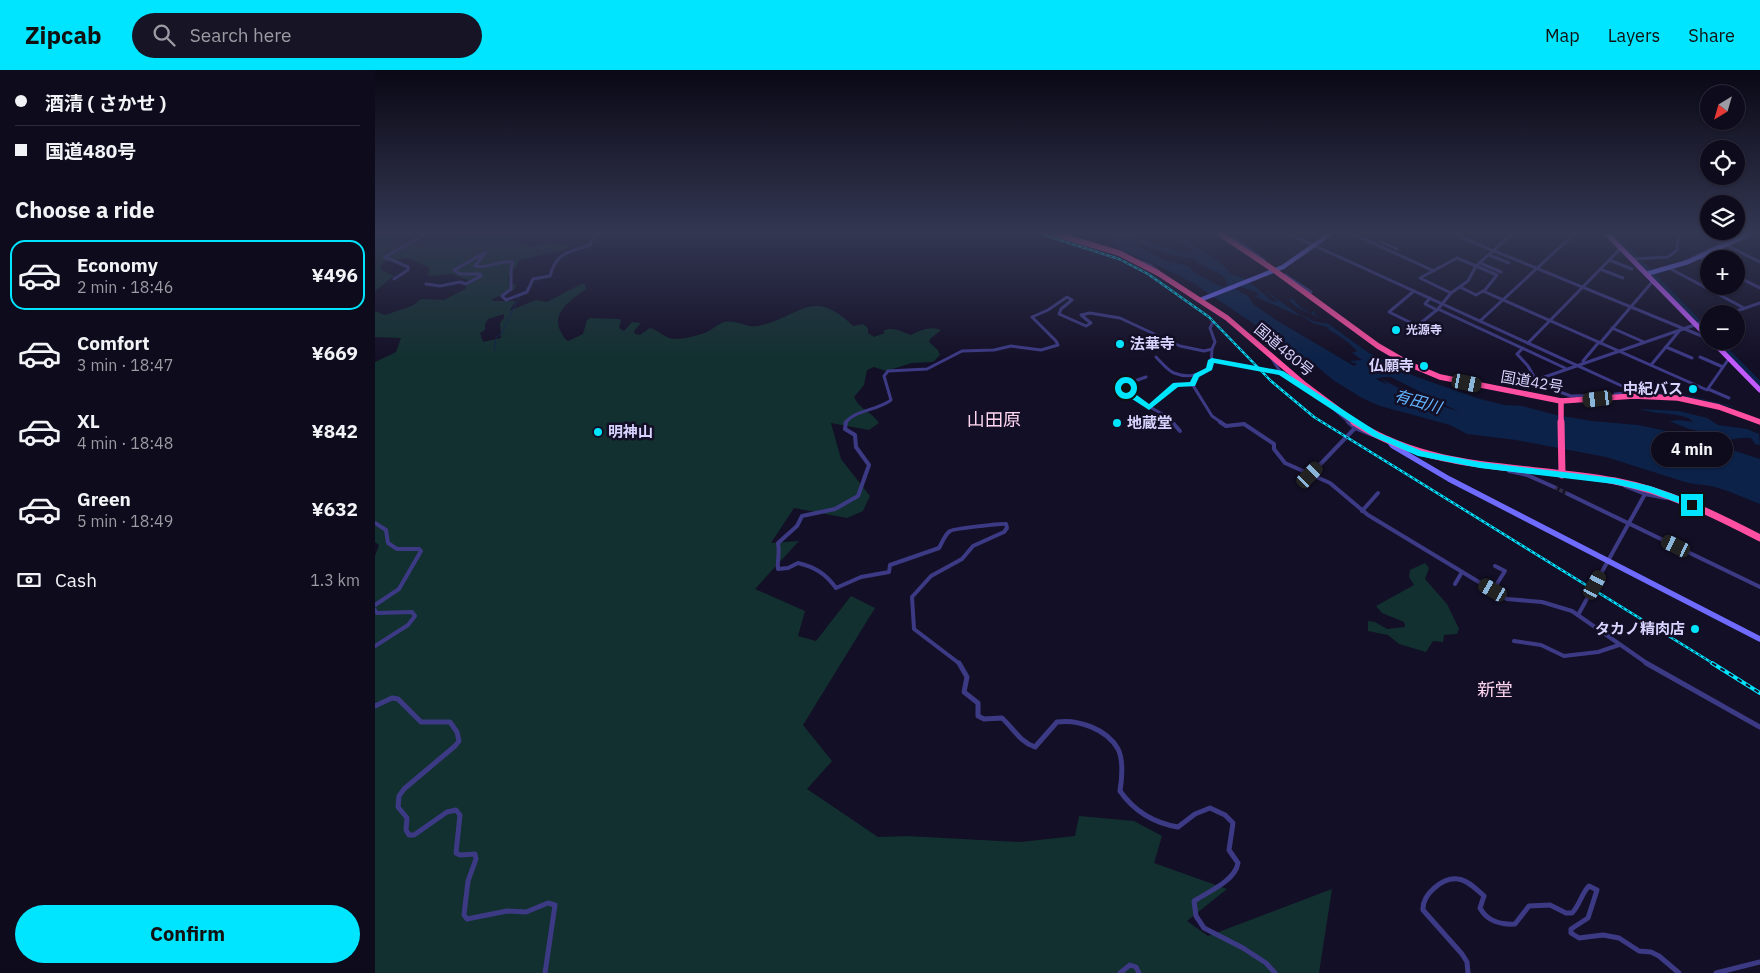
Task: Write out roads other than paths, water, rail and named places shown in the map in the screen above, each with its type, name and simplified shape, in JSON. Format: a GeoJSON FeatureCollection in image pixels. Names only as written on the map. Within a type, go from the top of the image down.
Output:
{"type":"FeatureCollection","features":[{"type":"Feature","properties":{"kind":"highway","name":"国道480号"},"geometry":{"type":"LineString","coordinates":[[1162,276],[1228,319],[1332,406],[1376,435],[1389,441],[1437,458],[1491,466],[1562,472],[1650,489],[1692,505],[1760,538]]}},
{"type":"Feature","properties":{"kind":"highway","name":"国道42号"},"geometry":{"type":"LineString","coordinates":[[1282,276],[1377,346],[1409,364],[1440,377],[1561,402],[1613,396],[1661,396],[1711,405],[1760,422]]}},
{"type":"Feature","properties":{"kind":"highway"},"geometry":{"type":"LineString","coordinates":[[1561,402],[1562,472]]}},
{"type":"Feature","properties":{"kind":"main road"},"geometry":{"type":"LineString","coordinates":[[1651,276],[1653,281],[1700,326]]}},
{"type":"Feature","properties":{"kind":"main road"},"geometry":{"type":"LineString","coordinates":[[1721,350],[1760,390]]}},
{"type":"Feature","properties":{"kind":"street"},"geometry":{"type":"LineString","coordinates":[[394,279],[398,276]]}},
{"type":"Feature","properties":{"kind":"street"},"geometry":{"type":"LineString","coordinates":[[426,284],[440,286],[459,282],[466,284],[475,281],[481,276]]}},
{"type":"Feature","properties":{"kind":"street"},"geometry":{"type":"LineString","coordinates":[[511,276],[511,289],[502,296],[506,300],[527,292],[533,279],[549,276]]}},
{"type":"Feature","properties":{"kind":"street"},"geometry":{"type":"LineString","coordinates":[[1155,357],[1173,374],[1196,376],[1209,369],[1215,340],[1210,328],[1214,311],[1201,300],[1259,276]]}},
{"type":"Feature","properties":{"kind":"street"},"geometry":{"type":"LineString","coordinates":[[1286,276],[1311,292]]}},
{"type":"Feature","properties":{"kind":"street"},"geometry":{"type":"LineString","coordinates":[[1381,276],[1576,364],[1629,390],[1661,396]]}},
{"type":"Feature","properties":{"kind":"street"},"geometry":{"type":"LineString","coordinates":[[1423,276],[1420,278],[1451,292]]}},
{"type":"Feature","properties":{"kind":"street"},"geometry":{"type":"LineString","coordinates":[[1417,326],[1437,309],[1451,292],[1468,281],[1471,276]]}},
{"type":"Feature","properties":{"kind":"street"},"geometry":{"type":"LineString","coordinates":[[1460,286],[1476,295],[1483,291],[1496,276]]}},
{"type":"Feature","properties":{"kind":"street"},"geometry":{"type":"LineString","coordinates":[[1475,326],[1529,276]]}},
{"type":"Feature","properties":{"kind":"street"},"geometry":{"type":"LineString","coordinates":[[1554,276],[1700,336]]}},
{"type":"Feature","properties":{"kind":"street"},"geometry":{"type":"LineString","coordinates":[[1517,354],[1594,276]]}},
{"type":"Feature","properties":{"kind":"street"},"geometry":{"type":"LineString","coordinates":[[1618,276],[1623,278]]}},
{"type":"Feature","properties":{"kind":"street"},"geometry":{"type":"LineString","coordinates":[[1684,276],[1738,305]]}},
{"type":"Feature","properties":{"kind":"street"},"geometry":{"type":"LineString","coordinates":[[1745,280],[1760,288]]}},
{"type":"Feature","properties":{"kind":"street"},"geometry":{"type":"LineString","coordinates":[[1582,362],[1653,281]]}},
{"type":"Feature","properties":{"kind":"street"},"geometry":{"type":"LineString","coordinates":[[1414,291],[1389,312],[1432,333]]}},
{"type":"Feature","properties":{"kind":"street"},"geometry":{"type":"LineString","coordinates":[[1483,291],[1729,398]]}},
{"type":"Feature","properties":{"kind":"street"},"geometry":{"type":"LineString","coordinates":[[1212,349],[1203,353],[1190,350],[1120,318],[1109,318],[1091,312],[1081,315],[1091,324],[1086,326],[1059,314],[1061,309],[1072,300],[1067,297],[1048,310],[1031,317],[1041,329],[1056,340],[1058,345],[1053,348],[1041,350],[1011,346],[994,350],[962,351],[927,368],[915,371],[888,371],[885,376],[891,400],[883,406],[850,418],[844,424],[845,429],[855,434],[856,447],[869,465],[858,496],[844,506],[802,516],[797,526],[778,543],[780,554],[777,566],[778,569],[788,568],[798,563],[814,567],[829,578],[835,588],[861,577],[889,572],[891,565],[901,560],[939,548],[949,531],[953,529],[972,528],[1001,522],[1006,524],[1007,528],[1004,532],[973,546],[962,559],[931,576],[917,590],[912,597],[914,629],[949,654],[963,669],[967,678],[964,692],[978,702],[978,716],[984,719],[1003,718],[1009,723],[1022,742],[1035,747],[1057,722],[1073,722],[1087,726],[1115,744],[1123,774],[1120,791],[1128,802],[1150,818],[1171,826],[1178,826],[1195,814],[1210,808],[1233,823],[1229,850],[1238,863],[1237,870],[1232,876],[1193,901],[1196,916],[1204,928],[1243,948],[1266,963],[1275,973]]}},
{"type":"Feature","properties":{"kind":"street"},"geometry":{"type":"LineString","coordinates":[[1430,298],[1425,304],[1565,368]]}},
{"type":"Feature","properties":{"kind":"street"},"geometry":{"type":"LineString","coordinates":[[1745,308],[1760,303]]}},
{"type":"Feature","properties":{"kind":"street"},"geometry":{"type":"LineString","coordinates":[[1535,380],[1576,364],[1698,323]]}},
{"type":"Feature","properties":{"kind":"street"},"geometry":{"type":"LineString","coordinates":[[1612,328],[1644,342]]}},
{"type":"Feature","properties":{"kind":"street"},"geometry":{"type":"LineString","coordinates":[[1651,365],[1681,329]]}},
{"type":"Feature","properties":{"kind":"street"},"geometry":{"type":"LineString","coordinates":[[1509,342],[1528,366],[1535,380],[1569,395],[1613,396],[1629,393],[1629,390]]}},
{"type":"Feature","properties":{"kind":"street"},"geometry":{"type":"LineString","coordinates":[[1667,347],[1692,358]]}},
{"type":"Feature","properties":{"kind":"street"},"geometry":{"type":"LineString","coordinates":[[1271,356],[1281,373]]}},
{"type":"Feature","properties":{"kind":"street"},"geometry":{"type":"LineString","coordinates":[[1700,357],[1723,367]]}},
{"type":"Feature","properties":{"kind":"street"},"geometry":{"type":"LineString","coordinates":[[1212,360],[1281,373],[1324,400]]}},
{"type":"Feature","properties":{"kind":"street"},"geometry":{"type":"LineString","coordinates":[[1708,389],[1730,360]]}},
{"type":"Feature","properties":{"kind":"street"},"geometry":{"type":"LineString","coordinates":[[1196,376],[1193,385],[1212,416],[1226,426],[1245,424],[1274,444],[1274,449],[1283,461],[1331,483],[1363,511],[1510,600],[1553,605],[1578,615],[1647,664],[1760,727]]}},
{"type":"Feature","properties":{"kind":"street"},"geometry":{"type":"LineString","coordinates":[[1146,377],[1129,383],[1126,388],[1131,395],[1168,417],[1180,431]]}},
{"type":"Feature","properties":{"kind":"street"},"geometry":{"type":"LineString","coordinates":[[1149,407],[1176,384],[1193,385]]}},
{"type":"Feature","properties":{"kind":"street"},"geometry":{"type":"LineString","coordinates":[[1332,406],[1355,428],[1376,435]]}},
{"type":"Feature","properties":{"kind":"street"},"geometry":{"type":"LineString","coordinates":[[1310,475],[1355,428]]}},
{"type":"Feature","properties":{"kind":"street"},"geometry":{"type":"LineString","coordinates":[[1389,441],[1393,446],[1449,479],[1760,639]]}},
{"type":"Feature","properties":{"kind":"street"},"geometry":{"type":"LineString","coordinates":[[1491,466],[1497,470],[1527,475],[1554,487]]}},
{"type":"Feature","properties":{"kind":"street"},"geometry":{"type":"LineString","coordinates":[[1614,481],[1645,494],[1667,498],[1687,506],[1692,505]]}},
{"type":"Feature","properties":{"kind":"street"},"geometry":{"type":"LineString","coordinates":[[1363,511],[1378,493]]}},
{"type":"Feature","properties":{"kind":"street"},"geometry":{"type":"LineString","coordinates":[[1569,494],[1760,587]]}},
{"type":"Feature","properties":{"kind":"street"},"geometry":{"type":"LineString","coordinates":[[1578,615],[1645,494]]}},
{"type":"Feature","properties":{"kind":"street"},"geometry":{"type":"LineString","coordinates":[[375,523],[386,530],[388,543],[393,548],[421,551],[399,589],[375,605]]}},
{"type":"Feature","properties":{"kind":"street"},"geometry":{"type":"LineString","coordinates":[[1493,590],[1505,571],[1495,566]]}},
{"type":"Feature","properties":{"kind":"street"},"geometry":{"type":"LineString","coordinates":[[1455,584],[1462,572]]}},
{"type":"Feature","properties":{"kind":"street"},"geometry":{"type":"LineString","coordinates":[[375,610],[377,612],[412,612],[415,616],[408,624],[375,646]]}},
{"type":"Feature","properties":{"kind":"street"},"geometry":{"type":"LineString","coordinates":[[1514,641],[1541,645],[1564,656],[1593,654],[1619,645]]}},
{"type":"Feature","properties":{"kind":"street"},"geometry":{"type":"LineString","coordinates":[[375,706],[392,698],[398,699],[421,722],[450,722],[455,728],[459,741],[455,746],[404,789],[399,796],[398,807],[407,818],[406,830],[409,835],[414,835],[447,812],[456,810],[460,815],[456,853],[460,855],[475,854],[476,858],[468,881],[464,915],[467,919],[507,911],[526,912],[548,903],[555,906],[545,973]]}},
{"type":"Feature","properties":{"kind":"street"},"geometry":{"type":"LineString","coordinates":[[1468,973],[1467,962],[1462,954],[1423,910],[1422,906],[1423,900],[1433,891],[1448,881],[1457,879],[1468,884],[1484,896],[1480,908],[1485,916],[1507,926],[1515,924],[1529,906],[1551,905],[1566,914],[1572,913],[1576,909],[1585,889],[1589,886],[1594,887],[1597,890],[1588,918],[1571,929],[1571,934],[1579,938],[1603,935],[1619,938],[1639,951],[1651,952],[1659,956],[1679,973]]}},
{"type":"Feature","properties":{"kind":"street"},"geometry":{"type":"LineString","coordinates":[[1716,973],[1760,962]]}},
{"type":"Feature","properties":{"kind":"street"},"geometry":{"type":"LineString","coordinates":[[1120,973],[1130,965],[1136,967],[1139,973]]}},
{"type":"Feature","properties":{"kind":"water","name":"有田川"},"geometry":{"type":"Polygon","coordinates":[[[1179,276],[1201,276],[1224,287],[1228,284],[1223,276],[1242,278],[1272,301],[1278,302],[1264,290],[1296,312],[1313,321],[1327,324],[1323,320],[1369,353],[1414,376],[1480,399],[1505,405],[1522,406],[1556,415],[1592,421],[1638,425],[1705,439],[1714,434],[1689,429],[1669,421],[1693,422],[1689,419],[1677,415],[1640,409],[1679,411],[1707,418],[1718,425],[1747,429],[1759,434],[1760,445],[1755,444],[1751,438],[1739,438],[1722,444],[1729,449],[1760,459],[1760,504],[1708,485],[1688,483],[1606,457],[1516,440],[1467,434],[1450,425],[1380,406],[1362,398],[1333,380],[1314,364],[1193,283],[1179,276]],[[1232,284],[1232,287],[1248,296],[1253,304],[1276,320],[1354,366],[1357,364],[1349,361],[1362,360],[1352,353],[1357,351],[1354,347],[1327,329],[1330,328],[1313,323],[1296,312],[1299,316],[1254,296],[1259,295],[1256,292],[1232,284]],[[1391,377],[1376,379],[1388,385],[1381,379],[1415,396],[1459,412],[1391,377]]]}},
{"type":"Feature","properties":{"kind":"water"},"geometry":{"type":"Polygon","coordinates":[[[1289,299],[1293,299],[1310,314],[1297,307],[1289,299]]]}},
{"type":"Feature","properties":{"kind":"waterway"},"geometry":{"type":"LineString","coordinates":[[1654,276],[1700,324]]}},
{"type":"Feature","properties":{"kind":"waterway"},"geometry":{"type":"LineString","coordinates":[[533,283],[540,279]]}},
{"type":"Feature","properties":{"kind":"waterway"},"geometry":{"type":"LineString","coordinates":[[522,293],[529,285]]}},
{"type":"Feature","properties":{"kind":"waterway"},"geometry":{"type":"LineString","coordinates":[[494,351],[496,337],[501,334],[520,296]]}},
{"type":"Feature","properties":{"kind":"waterway"},"geometry":{"type":"LineString","coordinates":[[1726,350],[1760,384]]}},
{"type":"Feature","properties":{"kind":"waterway"},"geometry":{"type":"LineString","coordinates":[[1642,391],[1692,397],[1733,407]]}},
{"type":"Feature","properties":{"kind":"tunnel"},"geometry":{"type":"LineString","coordinates":[[1554,487],[1568,494]]}},
{"type":"Feature","properties":{"kind":"railway"},"geometry":{"type":"LineString","coordinates":[[1151,276],[1209,317],[1271,381],[1314,417],[1714,664]]}},
{"type":"Feature","properties":{"kind":"railway"},"geometry":{"type":"LineString","coordinates":[[1712,663],[1760,693]]}},
{"type":"Feature","properties":{"kind":"place","name":"光源寺"},"geometry":{"type":"Point","coordinates":[1396,330]}},
{"type":"Feature","properties":{"kind":"place","name":"法華寺"},"geometry":{"type":"Point","coordinates":[1120,344]}},
{"type":"Feature","properties":{"kind":"place","name":"仏願寺"},"geometry":{"type":"Point","coordinates":[1424,366]}},
{"type":"Feature","properties":{"kind":"place","name":"中紀バス"},"geometry":{"type":"Point","coordinates":[1693,389]}},
{"type":"Feature","properties":{"kind":"place","name":"地蔵堂"},"geometry":{"type":"Point","coordinates":[1117,423]}},
{"type":"Feature","properties":{"kind":"place","name":"明神山"},"geometry":{"type":"Point","coordinates":[598,432]}},
{"type":"Feature","properties":{"kind":"place","name":"タカノ精肉店"},"geometry":{"type":"Point","coordinates":[1695,629]}},
{"type":"Feature","properties":{"kind":"district","name":"山田原"},"geometry":{"type":"Point","coordinates":[994,420]}},
{"type":"Feature","properties":{"kind":"district","name":"新堂"},"geometry":{"type":"Point","coordinates":[1495,690]}}]}
